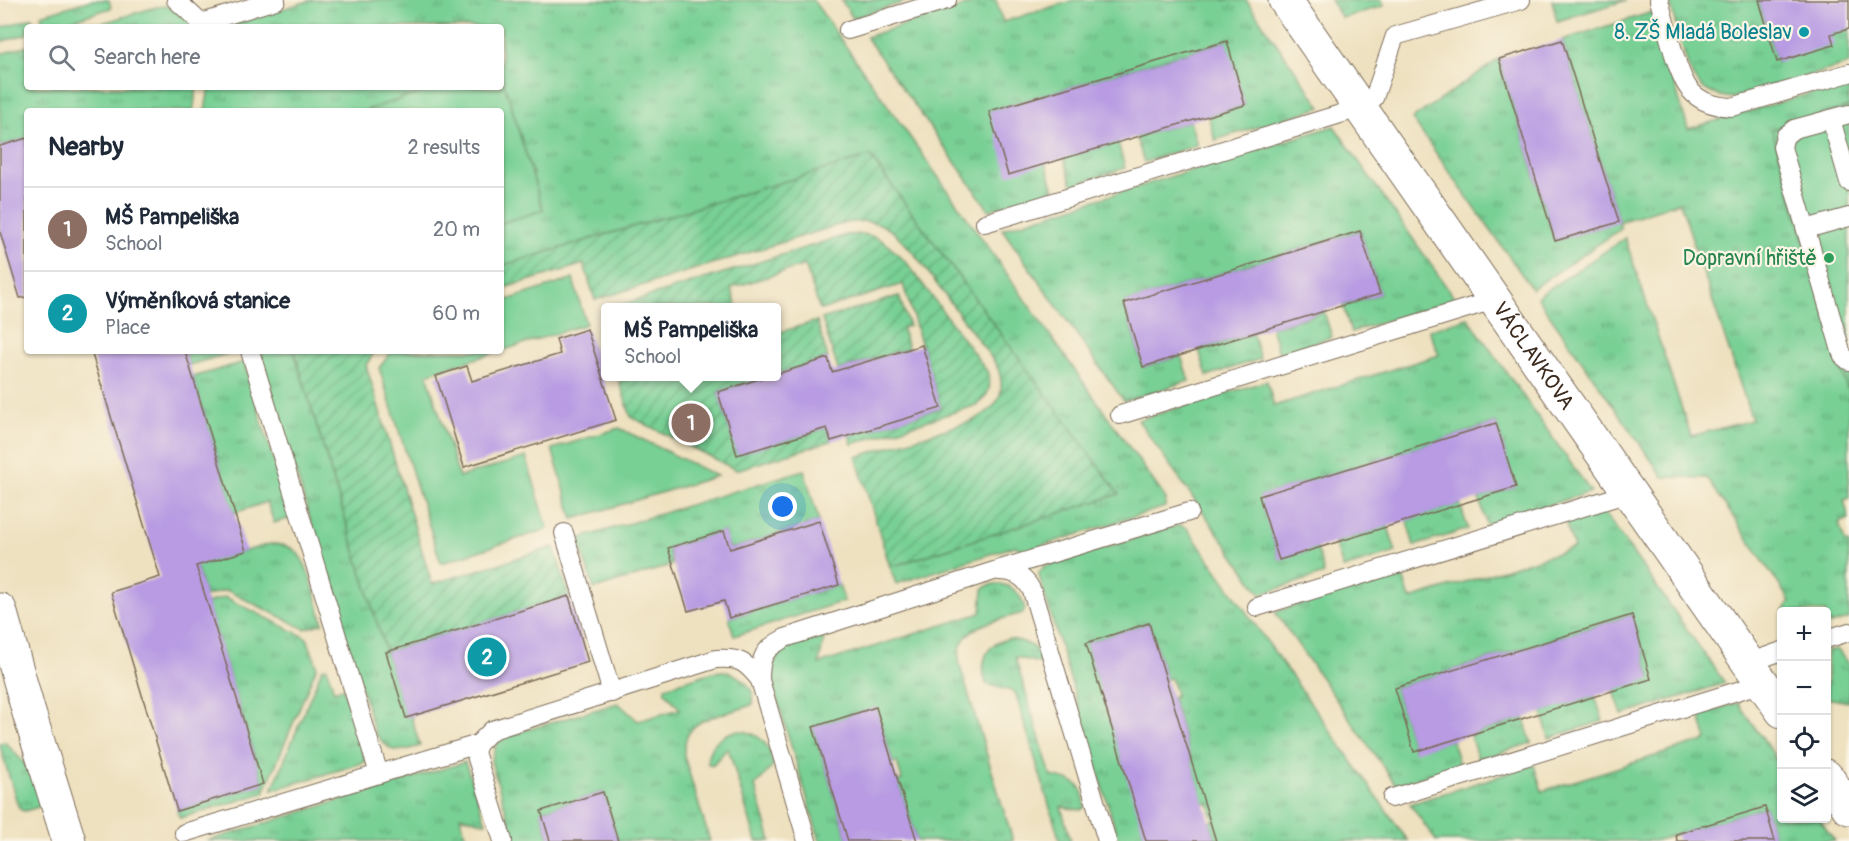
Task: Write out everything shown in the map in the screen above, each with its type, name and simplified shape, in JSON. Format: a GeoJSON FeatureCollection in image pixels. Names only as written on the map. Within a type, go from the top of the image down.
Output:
{"type":"FeatureCollection","features":[{"type":"Feature","properties":{"kind":"street","name":"VÁCLAVKOVA"},"geometry":{"type":"LineString","coordinates":[[1285,0],[1777,704]]}},
{"type":"Feature","properties":{"kind":"street"},"geometry":{"type":"LineString","coordinates":[[0,610],[69,841]]}},
{"type":"Feature","properties":{"kind":"street"},"geometry":{"type":"LineString","coordinates":[[1831,782],[1849,808]]}},
{"type":"Feature","properties":{"kind":"lane"},"geometry":{"type":"LineString","coordinates":[[176,0],[201,23],[276,0]]}},
{"type":"Feature","properties":{"kind":"lane"},"geometry":{"type":"LineString","coordinates":[[848,30],[947,0]]}},
{"type":"Feature","properties":{"kind":"lane"},"geometry":{"type":"LineString","coordinates":[[985,223],[1360,108],[1374,98],[1395,36],[1521,0]]}},
{"type":"Feature","properties":{"kind":"lane"},"geometry":{"type":"LineString","coordinates":[[1659,0],[1682,76],[1690,90],[1715,106],[1732,107],[1849,74]]}},
{"type":"Feature","properties":{"kind":"lane"},"geometry":{"type":"LineString","coordinates":[[1849,114],[1794,129],[1789,132],[1782,147],[1843,356],[1849,360]]}},
{"type":"Feature","properties":{"kind":"lane"},"geometry":{"type":"LineString","coordinates":[[1831,119],[1849,182]]}},
{"type":"Feature","properties":{"kind":"lane"},"geometry":{"type":"LineString","coordinates":[[1806,229],[1849,217]]}},
{"type":"Feature","properties":{"kind":"lane"},"geometry":{"type":"LineString","coordinates":[[1120,414],[1494,300]]}},
{"type":"Feature","properties":{"kind":"lane"},"geometry":{"type":"LineString","coordinates":[[1836,333],[1849,317]]}},
{"type":"Feature","properties":{"kind":"lane"},"geometry":{"type":"LineString","coordinates":[[251,354],[379,774]]}},
{"type":"Feature","properties":{"kind":"lane"},"geometry":{"type":"LineString","coordinates":[[1257,607],[1629,493]]}},
{"type":"Feature","properties":{"kind":"lane"},"geometry":{"type":"LineString","coordinates":[[807,841],[760,680],[763,655],[771,645],[785,638],[994,571],[1189,512]]}},
{"type":"Feature","properties":{"kind":"lane"},"geometry":{"type":"LineString","coordinates":[[564,533],[612,693]]}},
{"type":"Feature","properties":{"kind":"lane"},"geometry":{"type":"LineString","coordinates":[[994,571],[1005,571],[1023,577],[1032,591],[1107,841]]}},
{"type":"Feature","properties":{"kind":"lane"},"geometry":{"type":"LineString","coordinates":[[1831,638],[1849,632]]}},
{"type":"Feature","properties":{"kind":"lane"},"geometry":{"type":"LineString","coordinates":[[1392,798],[1748,688],[1755,674],[1777,655]]}},
{"type":"Feature","properties":{"kind":"lane"},"geometry":{"type":"LineString","coordinates":[[503,841],[475,752],[478,744],[492,730],[716,659],[740,660],[748,665],[760,680]]}},
{"type":"Feature","properties":{"kind":"lane"},"geometry":{"type":"LineString","coordinates":[[184,833],[478,744]]}},
{"type":"Feature","properties":{"kind":"green space"},"geometry":{"type":"Polygon","coordinates":[[[91,0],[109,0],[111,8],[60,24],[43,24],[41,15],[91,0]]]}},
{"type":"Feature","properties":{"kind":"green space"},"geometry":{"type":"Polygon","coordinates":[[[312,0],[813,0],[1166,499],[1165,507],[1025,551],[1015,546],[896,584],[890,567],[1118,494],[870,156],[504,265],[504,222],[543,210],[504,83],[504,24],[233,24],[312,0]]]}},
{"type":"Feature","properties":{"kind":"green space"},"geometry":{"type":"Polygon","coordinates":[[[841,0],[911,0],[853,18],[841,0]]]}},
{"type":"Feature","properties":{"kind":"green space"},"geometry":{"type":"Polygon","coordinates":[[[983,0],[996,0],[1003,22],[1074,0],[1246,0],[1321,107],[1215,140],[1208,116],[1245,105],[1226,41],[990,111],[1046,164],[1054,190],[989,210],[866,37],[983,0]]]}},
{"type":"Feature","properties":{"kind":"green space"},"geometry":{"type":"Polygon","coordinates":[[[1330,0],[1382,0],[1384,6],[1342,18],[1330,0]]]}},
{"type":"Feature","properties":{"kind":"green space"},"geometry":{"type":"Polygon","coordinates":[[[1552,0],[1627,0],[1557,21],[1552,0]]]}},
{"type":"Feature","properties":{"kind":"green space"},"geometry":{"type":"Polygon","coordinates":[[[1669,0],[1759,0],[1777,62],[1831,34],[1849,29],[1849,64],[1733,98],[1711,93],[1697,82],[1689,67],[1669,0]]]}},
{"type":"Feature","properties":{"kind":"green space"},"geometry":{"type":"Polygon","coordinates":[[[166,6],[175,10],[192,24],[99,24],[166,6]]]}},
{"type":"Feature","properties":{"kind":"green space"},"geometry":{"type":"Polygon","coordinates":[[[1653,12],[1688,129],[1849,82],[1849,107],[1772,129],[1847,388],[1849,388],[1849,498],[1844,500],[1849,519],[1839,523],[1845,543],[1849,543],[1849,619],[1831,624],[1831,607],[1786,607],[1790,601],[1707,478],[1663,477],[1537,297],[1625,238],[1691,436],[1752,420],[1680,202],[1619,222],[1562,40],[1653,12]]]}},
{"type":"Feature","properties":{"kind":"green space"},"geometry":{"type":"Polygon","coordinates":[[[32,18],[33,24],[24,24],[24,35],[0,42],[0,28],[32,18]]]}},
{"type":"Feature","properties":{"kind":"green space"},"geometry":{"type":"Polygon","coordinates":[[[24,47],[24,90],[196,90],[194,108],[24,108],[24,139],[0,146],[0,54],[24,47]]]}},
{"type":"Feature","properties":{"kind":"green space"},"geometry":{"type":"Polygon","coordinates":[[[1499,59],[1555,241],[1619,222],[1621,229],[1532,289],[1412,119],[1499,59]]]}},
{"type":"Feature","properties":{"kind":"green space"},"geometry":{"type":"Polygon","coordinates":[[[504,83],[543,210],[504,222],[504,108],[373,108],[430,90],[504,90],[504,83]]]}},
{"type":"Feature","properties":{"kind":"green space"},"geometry":{"type":"Polygon","coordinates":[[[208,90],[430,90],[373,108],[206,108],[208,90]]]}},
{"type":"Feature","properties":{"kind":"green space","name":"Dopravní hřiště"},"geometry":{"type":"Polygon","coordinates":[[[1849,107],[1849,388],[1847,388],[1772,129],[1849,107]]]}},
{"type":"Feature","properties":{"kind":"green space"},"geometry":{"type":"Polygon","coordinates":[[[1190,121],[1197,145],[1144,162],[1136,137],[1190,121]]]}},
{"type":"Feature","properties":{"kind":"green space"},"geometry":{"type":"Polygon","coordinates":[[[1334,126],[1455,299],[1351,332],[1343,306],[1380,294],[1360,231],[1124,303],[1143,367],[1181,356],[1189,381],[1124,401],[1002,229],[1334,126]]]}},
{"type":"Feature","properties":{"kind":"green space"},"geometry":{"type":"Polygon","coordinates":[[[1118,142],[1125,168],[1072,185],[1064,158],[1118,142]]]}},
{"type":"Feature","properties":{"kind":"green space"},"geometry":{"type":"Polygon","coordinates":[[[870,156],[1119,494],[890,567],[856,457],[972,421],[989,411],[994,405],[999,398],[1001,383],[996,364],[916,256],[892,231],[880,224],[864,221],[845,223],[595,300],[584,264],[504,288],[504,265],[870,156]]]}},
{"type":"Feature","properties":{"kind":"green space"},"geometry":{"type":"Polygon","coordinates":[[[863,234],[875,237],[885,242],[907,263],[987,371],[989,390],[977,405],[852,444],[849,435],[941,408],[903,284],[820,310],[805,265],[731,288],[736,303],[627,303],[846,235],[863,234]]]}},
{"type":"Feature","properties":{"kind":"green space"},"geometry":{"type":"Polygon","coordinates":[[[573,279],[586,324],[504,350],[504,301],[573,279]]]}},
{"type":"Feature","properties":{"kind":"green space"},"geometry":{"type":"Polygon","coordinates":[[[899,296],[909,326],[902,328],[908,348],[838,370],[822,319],[899,296]]]}},
{"type":"Feature","properties":{"kind":"green space"},"geometry":{"type":"Polygon","coordinates":[[[1324,312],[1332,337],[1279,353],[1271,328],[1324,312]]]}},
{"type":"Feature","properties":{"kind":"green space"},"geometry":{"type":"Polygon","coordinates":[[[1468,318],[1591,492],[1486,524],[1479,498],[1515,487],[1496,423],[1260,496],[1279,559],[1317,548],[1324,574],[1261,594],[1138,420],[1267,381],[1274,406],[1439,355],[1429,330],[1468,318]]]}},
{"type":"Feature","properties":{"kind":"green space"},"geometry":{"type":"Polygon","coordinates":[[[817,321],[828,358],[781,373],[781,332],[817,321]]]}},
{"type":"Feature","properties":{"kind":"green space"},"geometry":{"type":"Polygon","coordinates":[[[1253,334],[1260,359],[1207,376],[1199,350],[1253,334]]]}},
{"type":"Feature","properties":{"kind":"green space"},"geometry":{"type":"Polygon","coordinates":[[[186,354],[227,354],[189,365],[186,354]]]}},
{"type":"Feature","properties":{"kind":"green space"},"geometry":{"type":"Polygon","coordinates":[[[262,354],[295,354],[406,717],[411,716],[420,746],[394,750],[385,745],[375,733],[261,357],[262,354]]]}},
{"type":"Feature","properties":{"kind":"green space"},"geometry":{"type":"Polygon","coordinates":[[[295,354],[373,354],[366,365],[432,584],[554,547],[569,596],[386,652],[295,354]]]}},
{"type":"Feature","properties":{"kind":"green space"},"geometry":{"type":"Polygon","coordinates":[[[390,354],[490,354],[427,374],[459,477],[526,457],[548,529],[441,563],[379,368],[390,354]]]}},
{"type":"Feature","properties":{"kind":"green space"},"geometry":{"type":"Polygon","coordinates":[[[244,362],[291,518],[274,523],[267,502],[234,513],[193,377],[244,362]]]}},
{"type":"Feature","properties":{"kind":"green space"},"geometry":{"type":"Polygon","coordinates":[[[619,381],[755,381],[718,392],[737,454],[827,428],[831,441],[736,470],[631,417],[619,381]]]}},
{"type":"Feature","properties":{"kind":"green space"},"geometry":{"type":"Polygon","coordinates":[[[619,428],[717,476],[573,519],[552,449],[619,428]]]}},
{"type":"Feature","properties":{"kind":"green space"},"geometry":{"type":"Polygon","coordinates":[[[804,470],[819,521],[730,549],[724,531],[668,548],[672,565],[594,589],[578,539],[804,470]]]}},
{"type":"Feature","properties":{"kind":"green space"},"geometry":{"type":"Polygon","coordinates":[[[1460,504],[1468,529],[1414,546],[1407,520],[1460,504]]]}},
{"type":"Feature","properties":{"kind":"green space"},"geometry":{"type":"Polygon","coordinates":[[[1603,511],[1725,683],[1622,715],[1614,690],[1651,678],[1631,615],[1395,688],[1414,751],[1452,740],[1459,765],[1396,785],[1275,612],[1402,574],[1410,599],[1574,548],[1565,522],[1603,511]]]}},
{"type":"Feature","properties":{"kind":"green space"},"geometry":{"type":"Polygon","coordinates":[[[1179,525],[1187,528],[1408,841],[1216,841],[1210,822],[1214,820],[1209,803],[1204,804],[1172,697],[1176,695],[1171,678],[1166,679],[1149,623],[1086,643],[1147,841],[1119,841],[1039,572],[1045,566],[1179,525]]]}},
{"type":"Feature","properties":{"kind":"green space"},"geometry":{"type":"Polygon","coordinates":[[[1388,526],[1396,552],[1343,568],[1335,543],[1388,526]]]}},
{"type":"Feature","properties":{"kind":"green space"},"geometry":{"type":"Polygon","coordinates":[[[270,544],[288,547],[299,555],[312,583],[323,623],[305,629],[226,590],[205,596],[196,565],[270,544]]]}},
{"type":"Feature","properties":{"kind":"green space"},"geometry":{"type":"Polygon","coordinates":[[[995,584],[1015,590],[1025,609],[1023,613],[978,628],[969,634],[959,652],[960,666],[1013,841],[917,841],[898,781],[902,780],[897,762],[893,763],[876,708],[813,727],[848,841],[820,841],[774,689],[772,675],[777,657],[791,647],[822,637],[824,638],[819,664],[981,613],[983,589],[995,584]]]}},
{"type":"Feature","properties":{"kind":"green space"},"geometry":{"type":"Polygon","coordinates":[[[839,585],[844,601],[734,636],[729,618],[839,585]]]}},
{"type":"Feature","properties":{"kind":"green space"},"geometry":{"type":"Polygon","coordinates":[[[225,597],[307,638],[317,666],[264,793],[180,818],[177,811],[263,784],[207,603],[225,597]]]}},
{"type":"Feature","properties":{"kind":"green space"},"geometry":{"type":"Polygon","coordinates":[[[1008,639],[1030,645],[1040,657],[1040,663],[1015,657],[1051,776],[1071,781],[1082,791],[1085,807],[1081,810],[1061,807],[1071,841],[1060,841],[1015,692],[986,684],[984,662],[986,656],[994,645],[1008,639]]]}},
{"type":"Feature","properties":{"kind":"green space"},"geometry":{"type":"Polygon","coordinates":[[[1837,649],[1849,665],[1849,702],[1831,699],[1831,650],[1837,649]]]}},
{"type":"Feature","properties":{"kind":"green space"},"geometry":{"type":"Polygon","coordinates":[[[327,668],[334,691],[343,688],[366,762],[272,790],[322,669],[327,668]]]}},
{"type":"Feature","properties":{"kind":"green space"},"geometry":{"type":"Polygon","coordinates":[[[724,671],[745,682],[752,692],[753,704],[697,724],[690,731],[685,742],[684,756],[710,841],[618,841],[603,792],[541,811],[550,841],[515,841],[491,761],[497,743],[510,735],[618,703],[638,721],[680,709],[665,692],[665,687],[713,672],[724,671]]]}},
{"type":"Feature","properties":{"kind":"green space"},"geometry":{"type":"Polygon","coordinates":[[[1595,696],[1603,721],[1549,738],[1542,712],[1595,696]]]}},
{"type":"Feature","properties":{"kind":"green space"},"geometry":{"type":"Polygon","coordinates":[[[1738,703],[1777,759],[1777,823],[1822,823],[1835,841],[1775,841],[1765,807],[1655,841],[1436,841],[1410,804],[1534,765],[1542,791],[1707,740],[1699,714],[1738,703]]]}},
{"type":"Feature","properties":{"kind":"green space"},"geometry":{"type":"Polygon","coordinates":[[[1524,718],[1531,743],[1478,760],[1470,735],[1524,718]]]}},
{"type":"Feature","properties":{"kind":"green space"},"geometry":{"type":"Polygon","coordinates":[[[735,731],[757,736],[766,745],[772,758],[773,766],[755,786],[771,841],[756,841],[728,748],[712,765],[707,763],[715,743],[735,731]]]}},
{"type":"Feature","properties":{"kind":"green space"},"geometry":{"type":"Polygon","coordinates":[[[5,742],[31,771],[42,806],[25,811],[18,806],[0,746],[5,742]]]}},
{"type":"Feature","properties":{"kind":"green space"},"geometry":{"type":"Polygon","coordinates":[[[465,762],[486,823],[460,816],[467,841],[207,841],[465,762]]]}},
{"type":"Feature","properties":{"kind":"building","name":"8. ZŠ Mladá Boleslav"},"geometry":{"type":"Polygon","coordinates":[[[1759,0],[1849,0],[1849,29],[1831,34],[1834,45],[1777,62],[1759,0]]]}},
{"type":"Feature","properties":{"kind":"building"},"geometry":{"type":"Polygon","coordinates":[[[1562,40],[1619,222],[1555,241],[1499,59],[1562,40]]]}},
{"type":"Feature","properties":{"kind":"building"},"geometry":{"type":"Polygon","coordinates":[[[1227,41],[1245,105],[1008,175],[989,111],[1227,41]]]}},
{"type":"Feature","properties":{"kind":"building"},"geometry":{"type":"Polygon","coordinates":[[[24,139],[24,297],[20,298],[0,232],[0,146],[24,139]]]}},
{"type":"Feature","properties":{"kind":"building"},"geometry":{"type":"Polygon","coordinates":[[[1360,231],[1380,294],[1143,367],[1124,303],[1360,231]]]}},
{"type":"Feature","properties":{"kind":"building"},"geometry":{"type":"Polygon","coordinates":[[[587,329],[601,373],[601,381],[604,381],[616,420],[464,467],[436,376],[467,366],[472,381],[560,354],[556,339],[587,329]]]}},
{"type":"Feature","properties":{"kind":"building"},"geometry":{"type":"Polygon","coordinates":[[[922,345],[941,408],[831,441],[827,428],[737,455],[718,392],[752,381],[781,381],[781,373],[828,358],[832,372],[922,345]]]}},
{"type":"Feature","properties":{"kind":"building"},"geometry":{"type":"Polygon","coordinates":[[[92,354],[186,354],[246,551],[196,566],[263,784],[177,811],[111,592],[160,577],[92,354]]]}},
{"type":"Feature","properties":{"kind":"building"},"geometry":{"type":"Polygon","coordinates":[[[1496,423],[1516,487],[1279,560],[1259,496],[1496,423]]]}},
{"type":"Feature","properties":{"kind":"building"},"geometry":{"type":"Polygon","coordinates":[[[819,521],[839,585],[729,618],[724,601],[688,611],[668,548],[724,531],[730,549],[819,521]]]}},
{"type":"Feature","properties":{"kind":"building"},"geometry":{"type":"Polygon","coordinates":[[[569,596],[588,662],[406,718],[386,652],[569,596]]]}},
{"type":"Feature","properties":{"kind":"building"},"geometry":{"type":"Polygon","coordinates":[[[1632,615],[1651,679],[1414,752],[1395,688],[1632,615]]]}},
{"type":"Feature","properties":{"kind":"building"},"geometry":{"type":"Polygon","coordinates":[[[1149,623],[1216,841],[1146,841],[1086,643],[1149,623]]]}},
{"type":"Feature","properties":{"kind":"building"},"geometry":{"type":"Polygon","coordinates":[[[876,707],[917,841],[848,841],[813,727],[876,707]]]}},
{"type":"Feature","properties":{"kind":"building"},"geometry":{"type":"Polygon","coordinates":[[[603,792],[618,841],[550,841],[541,811],[603,792]]]}},
{"type":"Feature","properties":{"kind":"building"},"geometry":{"type":"Polygon","coordinates":[[[1765,807],[1775,841],[1677,841],[1676,834],[1765,807]]]}},
{"type":"Feature","properties":{"kind":"place","name":"8. ZŠ Mladá Boleslav"},"geometry":{"type":"Point","coordinates":[1804,32]}},
{"type":"Feature","properties":{"kind":"place","name":"Dopravní hřiště"},"geometry":{"type":"Point","coordinates":[1829,258]}},
{"type":"Feature","properties":{"kind":"place","name":"MŠ Pampeliška"},"geometry":{"type":"Point","coordinates":[691,423]}},
{"type":"Feature","properties":{"kind":"place","name":"Výměníková stanice"},"geometry":{"type":"Point","coordinates":[487,657]}}]}
